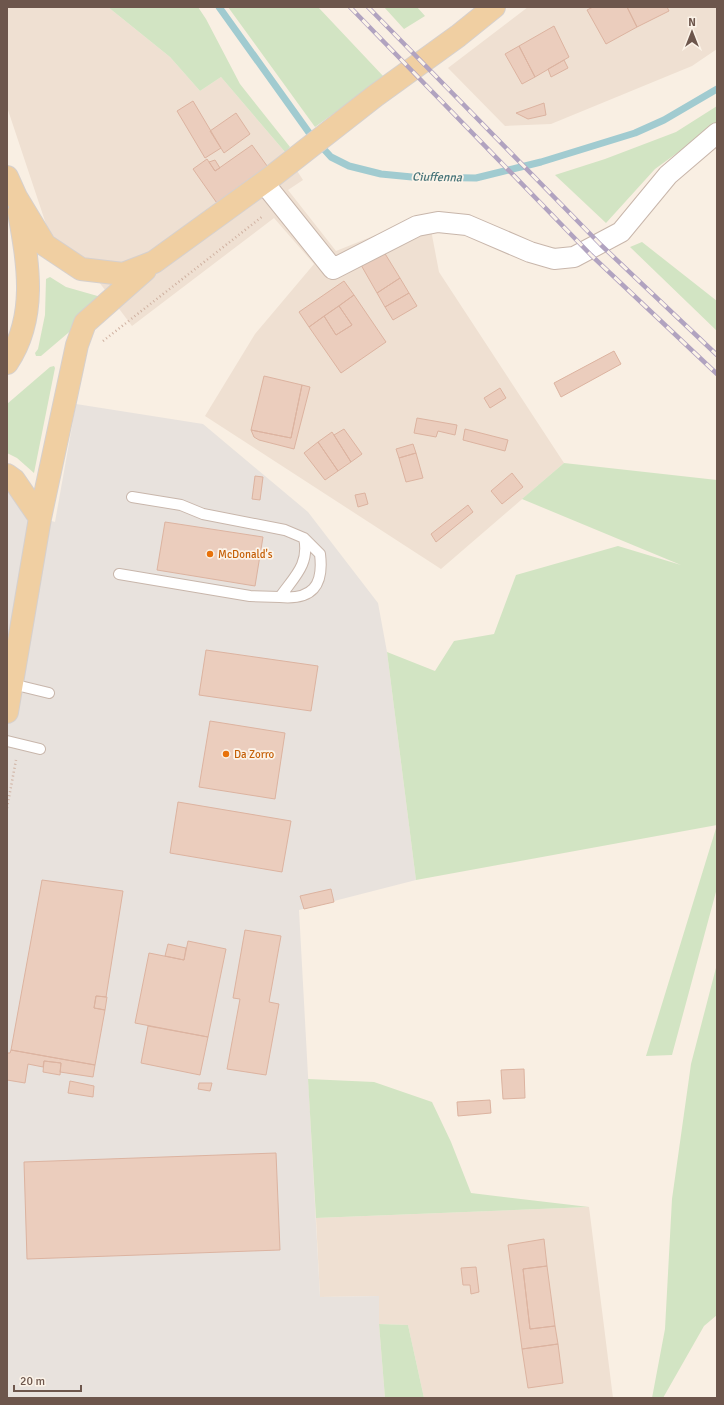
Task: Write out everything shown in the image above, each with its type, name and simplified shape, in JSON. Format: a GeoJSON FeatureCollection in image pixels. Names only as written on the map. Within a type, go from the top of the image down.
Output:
{"type":"FeatureCollection","features":[{"type":"Feature","properties":{"kind":"main road"},"geometry":{"type":"LineString","coordinates":[[9,698],[40,518],[77,346],[86,324],[154,262],[264,182],[375,96],[494,7]]}},
{"type":"Feature","properties":{"kind":"main road"},"geometry":{"type":"LineString","coordinates":[[7,177],[16,197],[44,245],[81,269],[124,274],[154,262]]}},
{"type":"Feature","properties":{"kind":"main road"},"geometry":{"type":"LineString","coordinates":[[7,363],[17,348],[27,314],[29,280],[16,197]]}},
{"type":"Feature","properties":{"kind":"main road"},"geometry":{"type":"LineString","coordinates":[[7,475],[14,480],[40,518]]}},
{"type":"Feature","properties":{"kind":"street"},"geometry":{"type":"LineString","coordinates":[[264,182],[333,269],[417,226],[438,222],[467,225],[530,252],[554,259],[574,257],[621,232],[668,175],[717,133]]}},
{"type":"Feature","properties":{"kind":"lane"},"geometry":{"type":"LineString","coordinates":[[119,574],[250,596],[280,597],[304,597],[316,587],[320,577],[320,554],[304,538],[285,530],[203,514],[181,505],[132,497]]}},
{"type":"Feature","properties":{"kind":"lane"},"geometry":{"type":"LineString","coordinates":[[280,597],[303,564],[306,554],[304,538]]}},
{"type":"Feature","properties":{"kind":"lane"},"geometry":{"type":"LineString","coordinates":[[9,698],[49,693]]}},
{"type":"Feature","properties":{"kind":"lane"},"geometry":{"type":"LineString","coordinates":[[7,741],[40,749]]}},
{"type":"Feature","properties":{"kind":"path"},"geometry":{"type":"LineString","coordinates":[[99,345],[281,202]]}},
{"type":"Feature","properties":{"kind":"path"},"geometry":{"type":"LineString","coordinates":[[7,808],[18,744]]}},
{"type":"Feature","properties":{"kind":"shaded area"},"geometry":{"type":"Polygon","coordinates":[[[7,7],[108,7],[170,57],[200,91],[221,77],[285,152],[303,180],[288,190],[336,251],[428,214],[439,272],[564,463],[441,569],[205,416],[255,334],[314,264],[274,218],[132,326],[87,266],[51,239],[7,107],[7,7]]]}},
{"type":"Feature","properties":{"kind":"shaded area"},"geometry":{"type":"Polygon","coordinates":[[[528,7],[717,7],[717,49],[692,66],[551,124],[505,126],[448,68],[528,7]]]}},
{"type":"Feature","properties":{"kind":"shaded area"},"geometry":{"type":"Polygon","coordinates":[[[76,404],[203,424],[308,512],[378,603],[387,652],[416,880],[299,910],[320,1297],[379,1296],[379,1324],[385,1398],[7,1398],[7,484],[24,513],[55,522],[76,404]]]}},
{"type":"Feature","properties":{"kind":"shaded area"},"geometry":{"type":"Polygon","coordinates":[[[589,1207],[613,1398],[424,1398],[408,1325],[379,1324],[379,1296],[320,1297],[316,1218],[589,1207]]]}},
{"type":"Feature","properties":{"kind":"green space"},"geometry":{"type":"Polygon","coordinates":[[[108,7],[198,7],[206,19],[240,84],[290,147],[285,152],[221,77],[200,91],[170,57],[108,7]]]}},
{"type":"Feature","properties":{"kind":"green space"},"geometry":{"type":"Polygon","coordinates":[[[228,7],[318,7],[384,77],[315,127],[228,7]]]}},
{"type":"Feature","properties":{"kind":"green space"},"geometry":{"type":"Polygon","coordinates":[[[384,7],[417,7],[425,16],[404,29],[384,7]]]}},
{"type":"Feature","properties":{"kind":"green space"},"geometry":{"type":"Polygon","coordinates":[[[717,106],[717,124],[655,169],[606,223],[555,175],[605,159],[676,132],[717,106]]]}},
{"type":"Feature","properties":{"kind":"green space"},"geometry":{"type":"Polygon","coordinates":[[[642,242],[717,301],[717,331],[630,247],[642,242]]]}},
{"type":"Feature","properties":{"kind":"green space"},"geometry":{"type":"Polygon","coordinates":[[[50,277],[66,287],[101,297],[81,322],[41,356],[36,356],[35,353],[38,349],[45,315],[46,279],[50,277]]]}},
{"type":"Feature","properties":{"kind":"green space"},"geometry":{"type":"Polygon","coordinates":[[[54,366],[55,368],[34,473],[17,458],[7,453],[7,404],[50,367],[54,366]]]}},
{"type":"Feature","properties":{"kind":"green space"},"geometry":{"type":"Polygon","coordinates":[[[564,463],[717,480],[717,825],[416,880],[387,652],[435,671],[454,641],[494,634],[516,575],[618,546],[681,565],[522,499],[564,463]]]}},
{"type":"Feature","properties":{"kind":"green space"},"geometry":{"type":"Polygon","coordinates":[[[717,825],[717,888],[672,1055],[646,1056],[717,825]]]}},
{"type":"Feature","properties":{"kind":"green space"},"geometry":{"type":"Polygon","coordinates":[[[717,964],[717,1315],[704,1326],[663,1398],[652,1398],[665,1329],[672,1199],[691,1064],[717,964]]]}},
{"type":"Feature","properties":{"kind":"green space"},"geometry":{"type":"Polygon","coordinates":[[[308,1079],[374,1082],[432,1102],[451,1142],[471,1193],[589,1207],[316,1218],[308,1079]]]}},
{"type":"Feature","properties":{"kind":"green space"},"geometry":{"type":"Polygon","coordinates":[[[379,1324],[408,1325],[424,1398],[385,1398],[379,1324]]]}},
{"type":"Feature","properties":{"kind":"building"},"geometry":{"type":"Polygon","coordinates":[[[593,7],[627,7],[637,27],[606,44],[587,10],[593,7]]]}},
{"type":"Feature","properties":{"kind":"building"},"geometry":{"type":"Polygon","coordinates":[[[627,7],[667,7],[669,11],[637,27],[627,7]]]}},
{"type":"Feature","properties":{"kind":"building"},"geometry":{"type":"Polygon","coordinates":[[[554,26],[569,57],[535,77],[519,46],[554,26]]]}},
{"type":"Feature","properties":{"kind":"building"},"geometry":{"type":"Polygon","coordinates":[[[519,46],[535,77],[522,84],[505,54],[519,46]]]}},
{"type":"Feature","properties":{"kind":"building"},"geometry":{"type":"Polygon","coordinates":[[[564,60],[568,68],[551,77],[548,69],[564,60]]]}},
{"type":"Feature","properties":{"kind":"building"},"geometry":{"type":"Polygon","coordinates":[[[193,101],[221,148],[205,158],[177,111],[193,101]]]}},
{"type":"Feature","properties":{"kind":"building"},"geometry":{"type":"Polygon","coordinates":[[[544,103],[546,115],[528,119],[516,113],[544,103]]]}},
{"type":"Feature","properties":{"kind":"building"},"geometry":{"type":"Polygon","coordinates":[[[236,113],[250,134],[224,153],[210,131],[236,113]]]}},
{"type":"Feature","properties":{"kind":"building"},"geometry":{"type":"Polygon","coordinates":[[[252,145],[270,170],[219,206],[193,169],[207,159],[215,171],[252,145]]]}},
{"type":"Feature","properties":{"kind":"building"},"geometry":{"type":"Polygon","coordinates":[[[215,160],[220,168],[215,171],[209,162],[215,160]]]}},
{"type":"Feature","properties":{"kind":"building"},"geometry":{"type":"Polygon","coordinates":[[[384,252],[400,278],[377,293],[361,265],[384,252]]]}},
{"type":"Feature","properties":{"kind":"building"},"geometry":{"type":"Polygon","coordinates":[[[400,278],[409,293],[385,307],[377,293],[400,278]]]}},
{"type":"Feature","properties":{"kind":"building"},"geometry":{"type":"Polygon","coordinates":[[[344,281],[354,295],[309,327],[299,312],[344,281]]]}},
{"type":"Feature","properties":{"kind":"building"},"geometry":{"type":"Polygon","coordinates":[[[409,293],[417,306],[393,320],[385,307],[409,293]]]}},
{"type":"Feature","properties":{"kind":"building"},"geometry":{"type":"Polygon","coordinates":[[[354,295],[386,342],[341,373],[309,327],[324,316],[336,335],[352,325],[339,306],[354,295]]]}},
{"type":"Feature","properties":{"kind":"building"},"geometry":{"type":"Polygon","coordinates":[[[339,306],[352,325],[336,335],[324,316],[339,306]]]}},
{"type":"Feature","properties":{"kind":"building"},"geometry":{"type":"Polygon","coordinates":[[[614,351],[621,364],[561,397],[554,383],[614,351]]]}},
{"type":"Feature","properties":{"kind":"building"},"geometry":{"type":"Polygon","coordinates":[[[264,376],[302,385],[291,438],[251,430],[264,376]]]}},
{"type":"Feature","properties":{"kind":"building"},"geometry":{"type":"Polygon","coordinates":[[[302,385],[310,387],[294,449],[259,440],[254,437],[251,430],[291,438],[302,385]]]}},
{"type":"Feature","properties":{"kind":"building"},"geometry":{"type":"Polygon","coordinates":[[[500,388],[506,398],[490,408],[484,398],[500,388]]]}},
{"type":"Feature","properties":{"kind":"building"},"geometry":{"type":"Polygon","coordinates":[[[417,418],[457,425],[455,435],[438,431],[436,437],[414,433],[417,418]]]}},
{"type":"Feature","properties":{"kind":"building"},"geometry":{"type":"Polygon","coordinates":[[[344,429],[362,454],[351,462],[334,435],[344,429]]]}},
{"type":"Feature","properties":{"kind":"building"},"geometry":{"type":"Polygon","coordinates":[[[465,429],[508,440],[505,451],[463,440],[465,429]]]}},
{"type":"Feature","properties":{"kind":"building"},"geometry":{"type":"Polygon","coordinates":[[[332,432],[351,462],[338,471],[318,442],[332,432]]]}},
{"type":"Feature","properties":{"kind":"building"},"geometry":{"type":"Polygon","coordinates":[[[318,442],[338,471],[325,480],[304,453],[318,442]]]}},
{"type":"Feature","properties":{"kind":"building"},"geometry":{"type":"Polygon","coordinates":[[[413,444],[416,453],[399,458],[396,449],[413,444]]]}},
{"type":"Feature","properties":{"kind":"building"},"geometry":{"type":"Polygon","coordinates":[[[416,453],[423,478],[406,482],[399,458],[416,453]]]}},
{"type":"Feature","properties":{"kind":"building"},"geometry":{"type":"Polygon","coordinates":[[[512,473],[523,487],[502,504],[491,491],[512,473]]]}},
{"type":"Feature","properties":{"kind":"building"},"geometry":{"type":"Polygon","coordinates":[[[255,476],[263,477],[260,500],[252,499],[255,476]]]}},
{"type":"Feature","properties":{"kind":"building"},"geometry":{"type":"Polygon","coordinates":[[[365,493],[368,504],[358,507],[355,495],[365,493]]]}},
{"type":"Feature","properties":{"kind":"building"},"geometry":{"type":"Polygon","coordinates":[[[468,505],[473,512],[436,542],[431,534],[468,505]]]}},
{"type":"Feature","properties":{"kind":"building","name":"McDonald's"},"geometry":{"type":"Polygon","coordinates":[[[165,522],[263,537],[255,586],[157,570],[165,522]]]}},
{"type":"Feature","properties":{"kind":"building"},"geometry":{"type":"Polygon","coordinates":[[[206,650],[318,666],[311,711],[199,695],[206,650]]]}},
{"type":"Feature","properties":{"kind":"building"},"geometry":{"type":"Polygon","coordinates":[[[210,721],[285,733],[275,799],[199,787],[210,721]]]}},
{"type":"Feature","properties":{"kind":"building"},"geometry":{"type":"Polygon","coordinates":[[[178,802],[291,821],[282,872],[170,853],[178,802]]]}},
{"type":"Feature","properties":{"kind":"building"},"geometry":{"type":"Polygon","coordinates":[[[42,880],[123,891],[106,997],[96,996],[94,1008],[105,1010],[95,1065],[11,1050],[42,880]]]}},
{"type":"Feature","properties":{"kind":"building"},"geometry":{"type":"Polygon","coordinates":[[[331,889],[334,902],[304,909],[300,896],[331,889]]]}},
{"type":"Feature","properties":{"kind":"building"},"geometry":{"type":"Polygon","coordinates":[[[245,930],[281,936],[269,1002],[279,1004],[266,1075],[227,1069],[240,999],[233,998],[245,930]]]}},
{"type":"Feature","properties":{"kind":"building"},"geometry":{"type":"Polygon","coordinates":[[[188,941],[226,949],[208,1037],[135,1023],[149,953],[184,960],[188,941]]]}},
{"type":"Feature","properties":{"kind":"building"},"geometry":{"type":"Polygon","coordinates":[[[168,944],[186,948],[184,960],[165,956],[168,944]]]}},
{"type":"Feature","properties":{"kind":"building"},"geometry":{"type":"Polygon","coordinates":[[[96,996],[107,997],[105,1010],[94,1008],[96,996]]]}},
{"type":"Feature","properties":{"kind":"building"},"geometry":{"type":"Polygon","coordinates":[[[148,1026],[208,1037],[200,1075],[141,1063],[148,1026]]]}},
{"type":"Feature","properties":{"kind":"building"},"geometry":{"type":"Polygon","coordinates":[[[11,1050],[95,1065],[93,1077],[60,1072],[61,1063],[44,1061],[43,1067],[28,1064],[25,1083],[7,1080],[7,1053],[10,1053],[11,1050]]]}},
{"type":"Feature","properties":{"kind":"building"},"geometry":{"type":"Polygon","coordinates":[[[44,1061],[61,1063],[60,1075],[43,1072],[44,1061]]]}},
{"type":"Feature","properties":{"kind":"building"},"geometry":{"type":"Polygon","coordinates":[[[524,1069],[525,1098],[503,1099],[501,1070],[524,1069]]]}},
{"type":"Feature","properties":{"kind":"building"},"geometry":{"type":"Polygon","coordinates":[[[70,1081],[94,1086],[93,1097],[68,1093],[70,1081]]]}},
{"type":"Feature","properties":{"kind":"building"},"geometry":{"type":"Polygon","coordinates":[[[199,1083],[212,1083],[210,1091],[198,1089],[199,1083]]]}},
{"type":"Feature","properties":{"kind":"building"},"geometry":{"type":"Polygon","coordinates":[[[490,1100],[491,1113],[458,1116],[457,1102],[490,1100]]]}},
{"type":"Feature","properties":{"kind":"building"},"geometry":{"type":"Polygon","coordinates":[[[276,1153],[280,1250],[27,1259],[24,1162],[276,1153]]]}},
{"type":"Feature","properties":{"kind":"building"},"geometry":{"type":"Polygon","coordinates":[[[544,1239],[547,1266],[523,1269],[530,1329],[555,1326],[558,1344],[522,1349],[508,1245],[544,1239]]]}},
{"type":"Feature","properties":{"kind":"building"},"geometry":{"type":"Polygon","coordinates":[[[547,1266],[555,1326],[530,1329],[523,1269],[547,1266]]]}},
{"type":"Feature","properties":{"kind":"building"},"geometry":{"type":"Polygon","coordinates":[[[476,1267],[479,1292],[471,1294],[470,1285],[463,1285],[461,1268],[476,1267]]]}},
{"type":"Feature","properties":{"kind":"building"},"geometry":{"type":"Polygon","coordinates":[[[558,1344],[563,1383],[528,1388],[522,1349],[558,1344]]]}},
{"type":"Feature","properties":{"kind":"waterway","name":"Ciuffenna"},"geometry":{"type":"LineString","coordinates":[[219,7],[310,134],[331,157],[349,166],[381,174],[412,177],[476,178],[541,162],[635,133],[664,120],[717,89]]}},
{"type":"Feature","properties":{"kind":"railway"},"geometry":{"type":"LineString","coordinates":[[350,7],[591,255],[717,374]]}},
{"type":"Feature","properties":{"kind":"railway"},"geometry":{"type":"LineString","coordinates":[[368,7],[601,245],[717,355]]}},
{"type":"Feature","properties":{"kind":"place","name":"McDonald's"},"geometry":{"type":"Point","coordinates":[210,554]}},
{"type":"Feature","properties":{"kind":"place","name":"Da Zorro"},"geometry":{"type":"Point","coordinates":[226,754]}}]}
